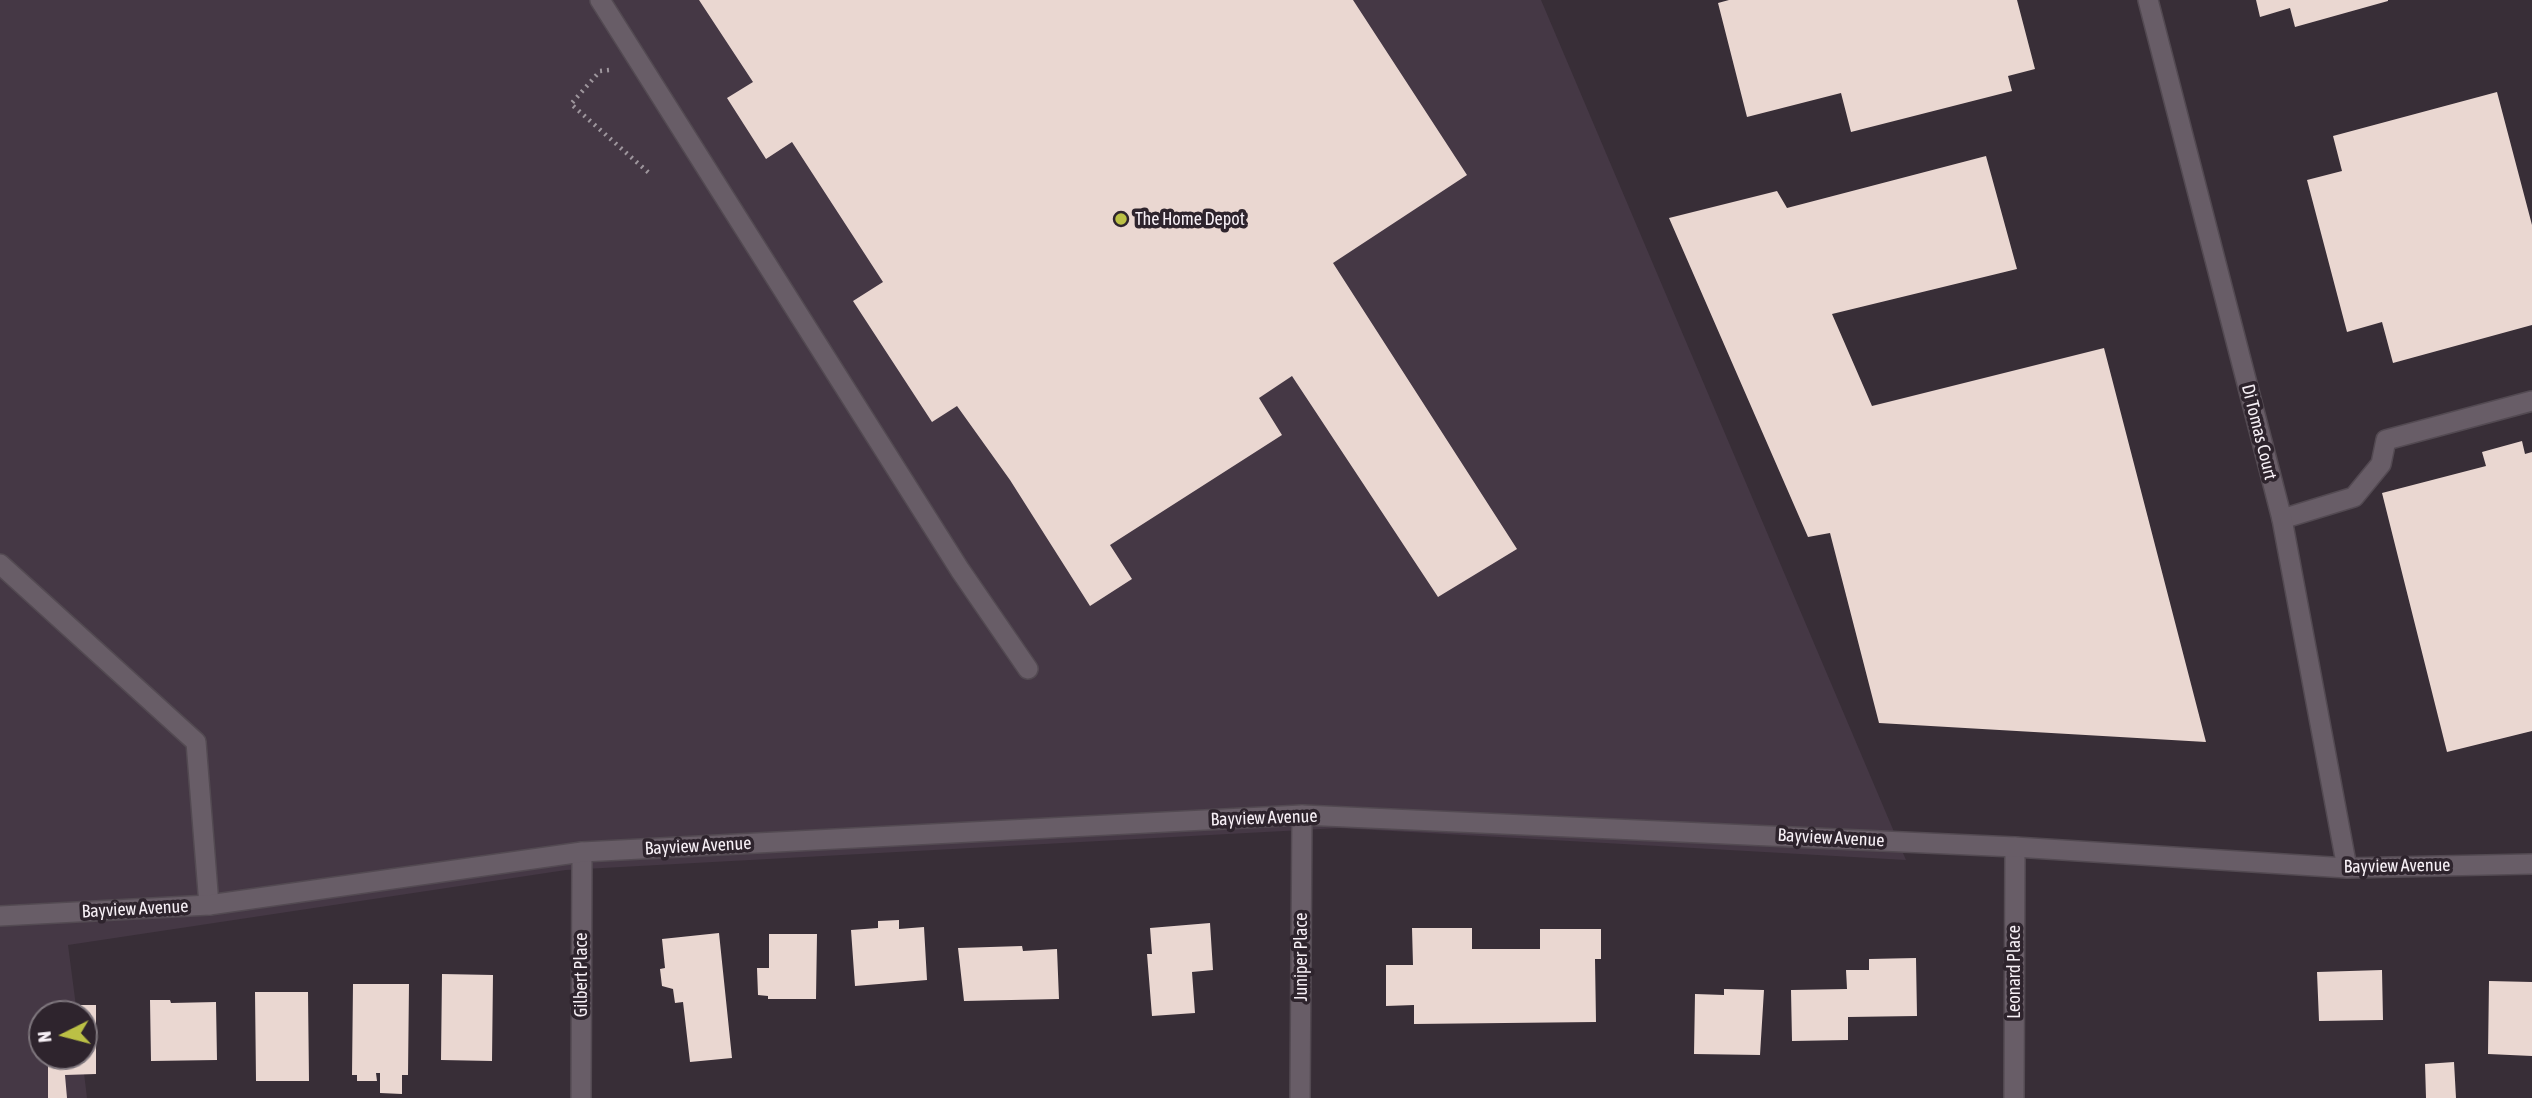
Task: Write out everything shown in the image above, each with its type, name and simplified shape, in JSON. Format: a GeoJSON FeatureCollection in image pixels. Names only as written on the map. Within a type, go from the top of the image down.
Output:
{"type":"FeatureCollection","features":[{"type":"Feature","properties":{"kind":"street"},"geometry":{"type":"LineString","coordinates":[[600,0],[960,570],[1028,669]]}},
{"type":"Feature","properties":{"kind":"street","name":"Di Tomas Court"},"geometry":{"type":"LineString","coordinates":[[2148,0],[2281,519],[2347,868]]}},
{"type":"Feature","properties":{"kind":"street"},"geometry":{"type":"LineString","coordinates":[[2281,519],[2354,497],[2381,464],[2386,440],[2532,401]]}},
{"type":"Feature","properties":{"kind":"street"},"geometry":{"type":"LineString","coordinates":[[0,564],[196,742],[209,905]]}},
{"type":"Feature","properties":{"kind":"street","name":"Bayview Avenue"},"geometry":{"type":"LineString","coordinates":[[0,916],[209,905],[582,852],[1302,815],[2015,846],[2347,868],[2532,864]]}},
{"type":"Feature","properties":{"kind":"street","name":"Juniper Place"},"geometry":{"type":"LineString","coordinates":[[1300,1098],[1302,815]]}},
{"type":"Feature","properties":{"kind":"street","name":"Leonard Place"},"geometry":{"type":"LineString","coordinates":[[2014,1098],[2015,846]]}},
{"type":"Feature","properties":{"kind":"street","name":"Gilbert Place"},"geometry":{"type":"LineString","coordinates":[[581,1098],[582,852]]}},
{"type":"Feature","properties":{"kind":"path"},"geometry":{"type":"LineString","coordinates":[[642,66],[600,71],[571,104],[649,173]]}},
{"type":"Feature","properties":{"kind":"shaded area"},"geometry":{"type":"Polygon","coordinates":[[[0,0],[1541,0],[1906,860],[1339,828],[566,870],[68,945],[75,1000],[28,1000],[28,1070],[84,1070],[87,1098],[0,1098],[0,0]]]}},
{"type":"Feature","properties":{"kind":"building","name":"The Home Depot"},"geometry":{"type":"Polygon","coordinates":[[[699,0],[1353,0],[1467,175],[1333,263],[1517,549],[1438,597],[1292,376],[1259,398],[1282,435],[1110,545],[1132,579],[1090,606],[1010,480],[957,406],[932,422],[853,301],[883,282],[792,142],[766,159],[727,98],[753,82],[699,0]]]}},
{"type":"Feature","properties":{"kind":"building"},"geometry":{"type":"Polygon","coordinates":[[[1729,0],[2017,0],[2035,69],[2008,76],[2012,91],[1851,132],[1841,93],[1747,117],[1718,3],[1729,0]]]}},
{"type":"Feature","properties":{"kind":"building"},"geometry":{"type":"Polygon","coordinates":[[[2256,0],[2388,1],[2295,27],[2290,8],[2260,17],[2256,0]]]}},
{"type":"Feature","properties":{"kind":"building"},"geometry":{"type":"Polygon","coordinates":[[[2497,92],[2532,225],[2532,325],[2393,363],[2382,322],[2347,332],[2307,180],[2342,171],[2333,136],[2497,92]]]}},
{"type":"Feature","properties":{"kind":"building"},"geometry":{"type":"Polygon","coordinates":[[[1986,156],[2017,269],[1832,314],[1872,406],[2104,348],[2206,742],[1879,723],[1830,533],[1808,537],[1669,218],[1777,191],[1787,208],[1986,156]]]}},
{"type":"Feature","properties":{"kind":"building"},"geometry":{"type":"Polygon","coordinates":[[[2522,441],[2525,454],[2532,452],[2532,731],[2447,752],[2382,493],[2486,466],[2482,452],[2522,441]]]}},
{"type":"Feature","properties":{"kind":"building"},"geometry":{"type":"Polygon","coordinates":[[[899,920],[899,929],[924,927],[927,980],[855,986],[851,930],[878,928],[878,921],[899,920]]]}},
{"type":"Feature","properties":{"kind":"building"},"geometry":{"type":"Polygon","coordinates":[[[1210,923],[1213,970],[1192,972],[1195,1013],[1152,1016],[1147,954],[1152,954],[1150,928],[1210,923]]]}},
{"type":"Feature","properties":{"kind":"building"},"geometry":{"type":"Polygon","coordinates":[[[1412,928],[1472,928],[1472,949],[1540,949],[1540,929],[1601,929],[1601,959],[1595,959],[1596,1022],[1414,1024],[1414,1005],[1386,1006],[1386,965],[1413,965],[1412,928]]]}},
{"type":"Feature","properties":{"kind":"building"},"geometry":{"type":"Polygon","coordinates":[[[719,933],[732,1058],[690,1062],[683,1002],[675,1003],[673,989],[662,986],[660,969],[665,968],[662,939],[719,933]]]}},
{"type":"Feature","properties":{"kind":"building"},"geometry":{"type":"Polygon","coordinates":[[[769,934],[817,934],[816,999],[768,999],[768,996],[758,995],[757,968],[769,968],[769,934]]]}},
{"type":"Feature","properties":{"kind":"building"},"geometry":{"type":"Polygon","coordinates":[[[1022,946],[1023,951],[1057,949],[1059,999],[964,1001],[958,948],[1022,946]]]}},
{"type":"Feature","properties":{"kind":"building"},"geometry":{"type":"Polygon","coordinates":[[[1916,958],[1917,1016],[1848,1017],[1848,1040],[1792,1041],[1791,990],[1847,989],[1846,970],[1869,970],[1869,959],[1916,958]]]}},
{"type":"Feature","properties":{"kind":"building"},"geometry":{"type":"Polygon","coordinates":[[[2382,970],[2383,1020],[2319,1021],[2317,972],[2382,970]]]}},
{"type":"Feature","properties":{"kind":"building"},"geometry":{"type":"Polygon","coordinates":[[[442,974],[493,975],[492,1061],[441,1060],[442,974]]]}},
{"type":"Feature","properties":{"kind":"building"},"geometry":{"type":"Polygon","coordinates":[[[2489,981],[2532,982],[2532,1056],[2488,1054],[2489,981]]]}},
{"type":"Feature","properties":{"kind":"building"},"geometry":{"type":"Polygon","coordinates":[[[353,984],[409,984],[408,1075],[402,1075],[402,1094],[380,1093],[380,1073],[376,1073],[377,1081],[357,1081],[357,1075],[352,1075],[353,984]]]}},
{"type":"Feature","properties":{"kind":"building"},"geometry":{"type":"Polygon","coordinates":[[[1724,989],[1764,990],[1760,1055],[1694,1054],[1695,994],[1724,995],[1724,989]]]}},
{"type":"Feature","properties":{"kind":"building"},"geometry":{"type":"Polygon","coordinates":[[[255,992],[308,992],[309,1081],[256,1081],[255,992]]]}},
{"type":"Feature","properties":{"kind":"building"},"geometry":{"type":"Polygon","coordinates":[[[150,1000],[170,1000],[171,1003],[216,1002],[217,1060],[151,1061],[150,1000]]]}},
{"type":"Feature","properties":{"kind":"building"},"geometry":{"type":"Polygon","coordinates":[[[2454,1062],[2456,1098],[2426,1098],[2425,1064],[2454,1062]]]}},
{"type":"Feature","properties":{"kind":"building"},"geometry":{"type":"Polygon","coordinates":[[[48,1070],[96,1070],[96,1074],[65,1075],[67,1098],[48,1098],[48,1070]]]}},
{"type":"Feature","properties":{"kind":"place","name":"The Home Depot"},"geometry":{"type":"Point","coordinates":[1121,219]}}]}
